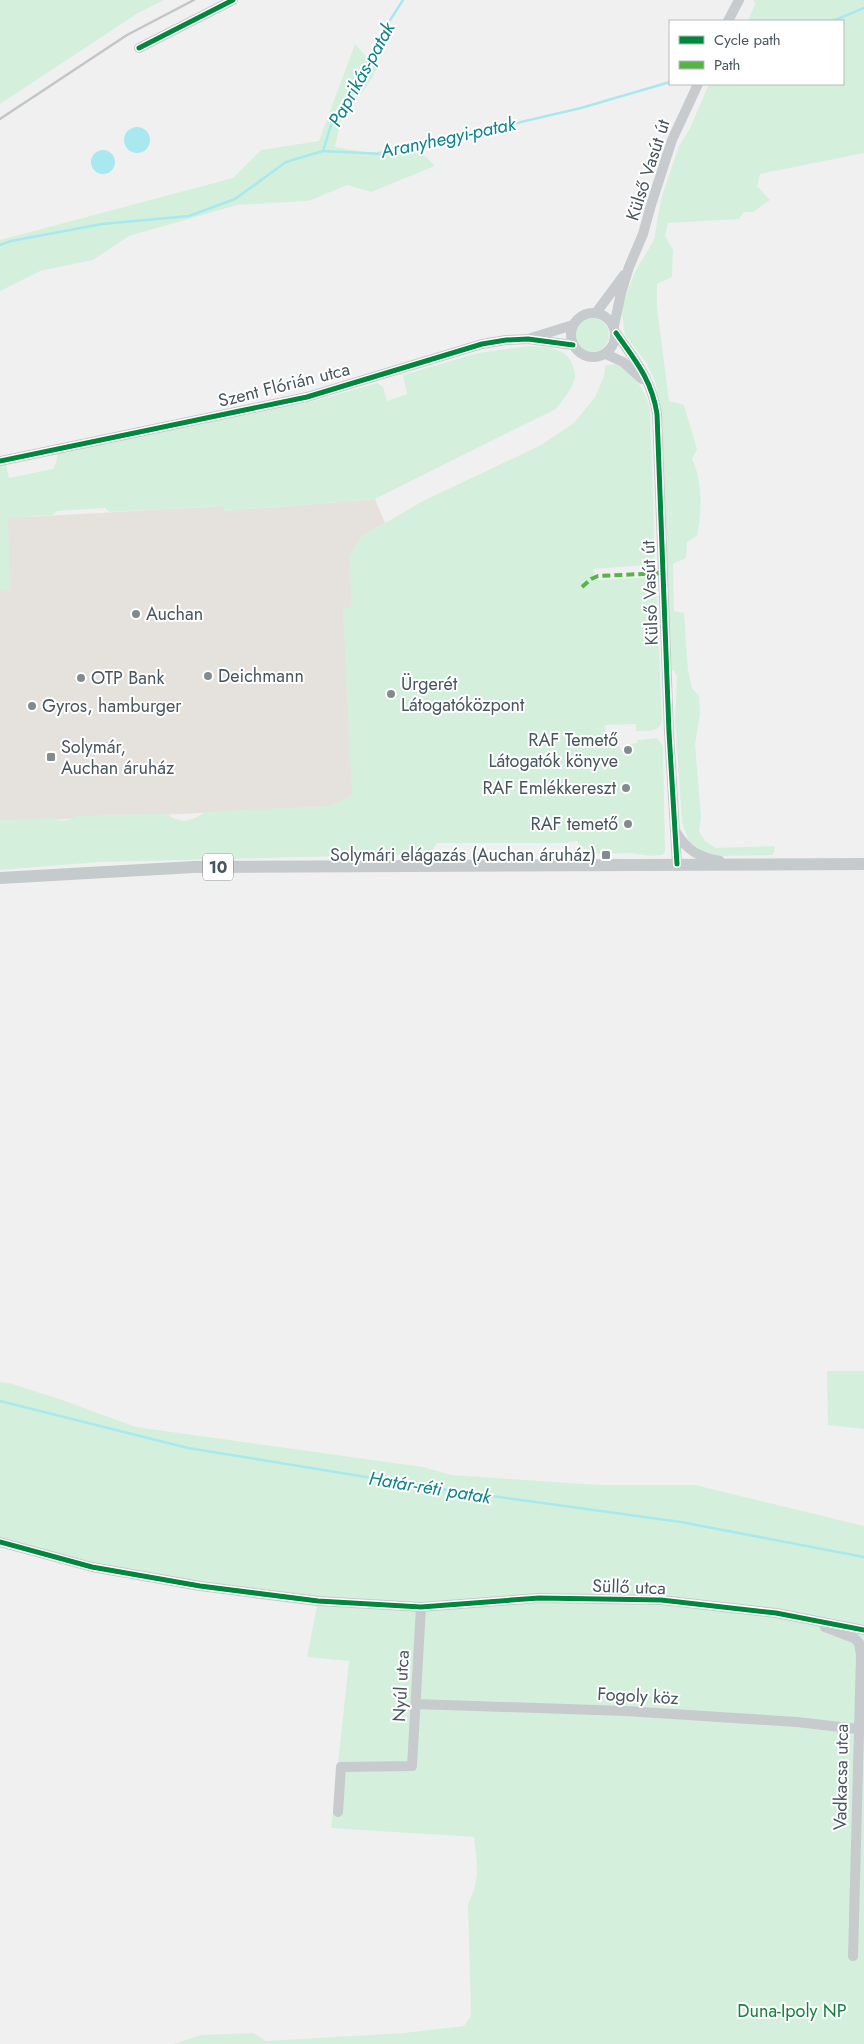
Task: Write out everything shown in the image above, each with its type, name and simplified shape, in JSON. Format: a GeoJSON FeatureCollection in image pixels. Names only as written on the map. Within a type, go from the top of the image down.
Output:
{"type":"FeatureCollection","features":[{"type":"Feature","properties":{"kind":"main road","name":"10"},"geometry":{"type":"LineString","coordinates":[[0,878],[194,867],[864,864]]}},
{"type":"Feature","properties":{"kind":"street"},"geometry":{"type":"LineString","coordinates":[[139,48],[233,0]]}},
{"type":"Feature","properties":{"kind":"street"},"geometry":{"type":"LineString","coordinates":[[729,20],[739,0]]}},
{"type":"Feature","properties":{"kind":"street","name":"Külső Vasút út"},"geometry":{"type":"LineString","coordinates":[[596,313],[629,267],[644,234],[651,205],[672,140],[698,85]]}},
{"type":"Feature","properties":{"kind":"street","name":"Külső Vasút út"},"geometry":{"type":"LineString","coordinates":[[629,267],[615,329],[652,388],[657,414],[669,732],[677,864]]}},
{"type":"Feature","properties":{"kind":"street"},"geometry":{"type":"LineString","coordinates":[[596,313],[605,316],[615,329],[613,347],[606,354],[597,358],[579,353],[570,337],[573,325],[582,316],[596,313]]}},
{"type":"Feature","properties":{"kind":"street","name":"Szent Flórián utca"},"geometry":{"type":"LineString","coordinates":[[528,339],[573,325]]}},
{"type":"Feature","properties":{"kind":"street","name":"Szent Flórián utca"},"geometry":{"type":"LineString","coordinates":[[0,461],[306,397],[482,344],[528,339],[573,345]]}},
{"type":"Feature","properties":{"kind":"street"},"geometry":{"type":"LineString","coordinates":[[606,354],[633,369],[652,388]]}},
{"type":"Feature","properties":{"kind":"street"},"geometry":{"type":"LineString","coordinates":[[676,831],[687,848],[696,854],[735,864]]}},
{"type":"Feature","properties":{"kind":"street","name":"Süllő utca"},"geometry":{"type":"LineString","coordinates":[[0,1542],[92,1567],[200,1586],[318,1601],[421,1606],[539,1598],[661,1600],[776,1613],[864,1630]]}},
{"type":"Feature","properties":{"kind":"street","name":"Nyúl utca"},"geometry":{"type":"LineString","coordinates":[[338,1812],[341,1767],[412,1766],[421,1606]]}},
{"type":"Feature","properties":{"kind":"street","name":"Vadkacsa utca"},"geometry":{"type":"LineString","coordinates":[[825,1622],[825,1628],[854,1638],[859,1643],[861,1684],[858,1729],[853,1956]]}},
{"type":"Feature","properties":{"kind":"street","name":"Fogoly köz"},"geometry":{"type":"LineString","coordinates":[[416,1704],[626,1711],[797,1722],[858,1729]]}},
{"type":"Feature","properties":{"kind":"shaded area"},"geometry":{"type":"Polygon","coordinates":[[[375,499],[385,523],[361,537],[350,557],[352,607],[343,609],[356,794],[332,807],[0,822],[0,582],[8,518],[224,506],[225,511],[375,499]]]}},
{"type":"Feature","properties":{"kind":"green space"},"geometry":{"type":"Polygon","coordinates":[[[0,0],[164,0],[138,13],[0,104],[0,0]]]}},
{"type":"Feature","properties":{"kind":"green space"},"geometry":{"type":"Polygon","coordinates":[[[754,0],[864,0],[864,153],[760,174],[757,186],[770,200],[753,212],[744,212],[739,219],[668,223],[665,236],[673,250],[672,277],[657,284],[657,307],[669,401],[684,405],[697,449],[692,459],[700,487],[700,517],[697,536],[687,542],[686,558],[673,564],[674,611],[684,613],[688,670],[692,688],[699,696],[700,714],[695,744],[701,817],[699,831],[705,841],[716,848],[774,846],[775,849],[773,855],[716,856],[702,853],[689,842],[682,823],[675,720],[677,677],[671,669],[660,404],[655,381],[647,364],[625,335],[622,314],[624,300],[635,272],[654,240],[661,199],[679,146],[690,128],[709,85],[844,85],[844,20],[748,20],[755,4],[754,0]]]}},
{"type":"Feature","properties":{"kind":"green space"},"geometry":{"type":"Polygon","coordinates":[[[355,44],[377,68],[367,86],[341,120],[335,147],[372,153],[411,142],[435,166],[371,192],[347,185],[309,201],[237,205],[129,236],[93,260],[40,271],[0,291],[0,240],[233,178],[261,150],[319,141],[355,44]]]}},
{"type":"Feature","properties":{"kind":"green space"},"geometry":{"type":"Polygon","coordinates":[[[592,318],[604,323],[609,335],[604,347],[592,352],[580,347],[575,335],[580,323],[592,318]]]}},
{"type":"Feature","properties":{"kind":"green space"},"geometry":{"type":"Polygon","coordinates":[[[527,346],[561,351],[570,360],[575,372],[574,382],[556,409],[375,499],[225,511],[224,506],[109,512],[105,508],[57,511],[53,515],[8,518],[10,590],[0,591],[0,466],[6,464],[9,478],[53,469],[57,460],[57,453],[310,402],[377,383],[383,387],[387,401],[407,394],[403,375],[478,353],[527,346]]]}},
{"type":"Feature","properties":{"kind":"green space"},"geometry":{"type":"Polygon","coordinates":[[[616,364],[629,373],[638,383],[645,394],[650,408],[655,556],[646,565],[593,569],[596,580],[656,577],[662,721],[658,728],[648,731],[636,731],[636,724],[605,725],[606,745],[619,744],[621,750],[626,750],[628,744],[637,743],[637,740],[657,738],[663,746],[665,852],[662,855],[651,856],[629,853],[594,854],[588,849],[579,848],[578,841],[562,843],[437,843],[430,854],[99,862],[0,870],[0,820],[52,818],[62,821],[77,816],[167,814],[186,821],[204,812],[330,806],[352,795],[343,609],[351,607],[350,557],[361,537],[423,501],[541,445],[574,423],[595,397],[604,376],[605,366],[616,364]]]}},
{"type":"Feature","properties":{"kind":"green space"},"geometry":{"type":"Polygon","coordinates":[[[827,1371],[864,1371],[864,1429],[828,1425],[827,1371]]]}},
{"type":"Feature","properties":{"kind":"green space","name":"Duna-Ipoly NP"},"geometry":{"type":"Polygon","coordinates":[[[0,1382],[9,1383],[59,1399],[136,1427],[423,1467],[451,1475],[599,1485],[695,1485],[864,1526],[864,2044],[173,2044],[201,2035],[253,2033],[266,2041],[404,2033],[464,2026],[471,2016],[468,1904],[475,1887],[477,1871],[474,1837],[331,1828],[349,1661],[307,1657],[317,1606],[257,1599],[0,1541],[0,1382]]]}},
{"type":"Feature","properties":{"kind":"water"},"geometry":{"type":"Polygon","coordinates":[[[137,127],[146,131],[150,140],[146,149],[137,153],[128,149],[124,140],[128,131],[137,127]]]}},
{"type":"Feature","properties":{"kind":"water"},"geometry":{"type":"Polygon","coordinates":[[[103,150],[108,151],[114,157],[114,167],[108,173],[103,174],[98,173],[92,167],[91,162],[92,157],[98,151],[103,150]]]}},
{"type":"Feature","properties":{"kind":"waterway","name":"Paprikás-patak"},"geometry":{"type":"LineString","coordinates":[[323,151],[331,125],[361,80],[378,39],[403,0]]}},
{"type":"Feature","properties":{"kind":"waterway","name":"Aranyhegyi-patak"},"geometry":{"type":"LineString","coordinates":[[835,20],[864,8]]}},
{"type":"Feature","properties":{"kind":"waterway","name":"Aranyhegyi-patak"},"geometry":{"type":"LineString","coordinates":[[0,245],[11,241],[102,224],[189,216],[235,199],[286,162],[323,151],[384,154],[581,108],[669,82]]}},
{"type":"Feature","properties":{"kind":"waterway","name":"Határ-réti patak"},"geometry":{"type":"LineString","coordinates":[[0,1401],[188,1448],[434,1488],[681,1522],[864,1557]]}},
{"type":"Feature","properties":{"kind":"railway"},"geometry":{"type":"LineString","coordinates":[[0,119],[127,35],[194,0]]}},
{"type":"Feature","properties":{"kind":"marked path"},"geometry":{"type":"LineString","coordinates":[[582,587],[598,576],[663,573]]}},
{"type":"Feature","properties":{"kind":"cycle path"},"geometry":{"type":"LineString","coordinates":[[139,48],[233,0]]}},
{"type":"Feature","properties":{"kind":"cycle path"},"geometry":{"type":"LineString","coordinates":[[616,333],[647,381],[655,402],[657,414],[669,732],[677,864]]}},
{"type":"Feature","properties":{"kind":"cycle path"},"geometry":{"type":"LineString","coordinates":[[0,461],[307,397],[482,344],[528,339],[573,345]]}},
{"type":"Feature","properties":{"kind":"cycle path"},"geometry":{"type":"LineString","coordinates":[[0,1542],[92,1567],[200,1586],[318,1601],[421,1607],[539,1598],[661,1600],[776,1613],[864,1630]]}},
{"type":"Feature","properties":{"kind":"place","name":"Auchan"},"geometry":{"type":"Point","coordinates":[136,614]}},
{"type":"Feature","properties":{"kind":"place","name":"Deichmann"},"geometry":{"type":"Point","coordinates":[208,676]}},
{"type":"Feature","properties":{"kind":"place","name":"OTP Bank"},"geometry":{"type":"Point","coordinates":[81,678]}},
{"type":"Feature","properties":{"kind":"place","name":"Ürgerét Látogatóközpont"},"geometry":{"type":"Point","coordinates":[391,694]}},
{"type":"Feature","properties":{"kind":"place","name":"Gyros, hamburger"},"geometry":{"type":"Point","coordinates":[32,706]}},
{"type":"Feature","properties":{"kind":"place","name":"RAF Temető Látogatók könyve"},"geometry":{"type":"Point","coordinates":[628,750]}},
{"type":"Feature","properties":{"kind":"place","name":"Solymár, Auchan áruház"},"geometry":{"type":"Point","coordinates":[51,757]}},
{"type":"Feature","properties":{"kind":"place","name":"RAF Emlékkereszt"},"geometry":{"type":"Point","coordinates":[626,788]}},
{"type":"Feature","properties":{"kind":"place","name":"RAF temető"},"geometry":{"type":"Point","coordinates":[628,824]}},
{"type":"Feature","properties":{"kind":"place","name":"Solymári elágazás (Auchan áruház)"},"geometry":{"type":"Point","coordinates":[606,855]}}]}
